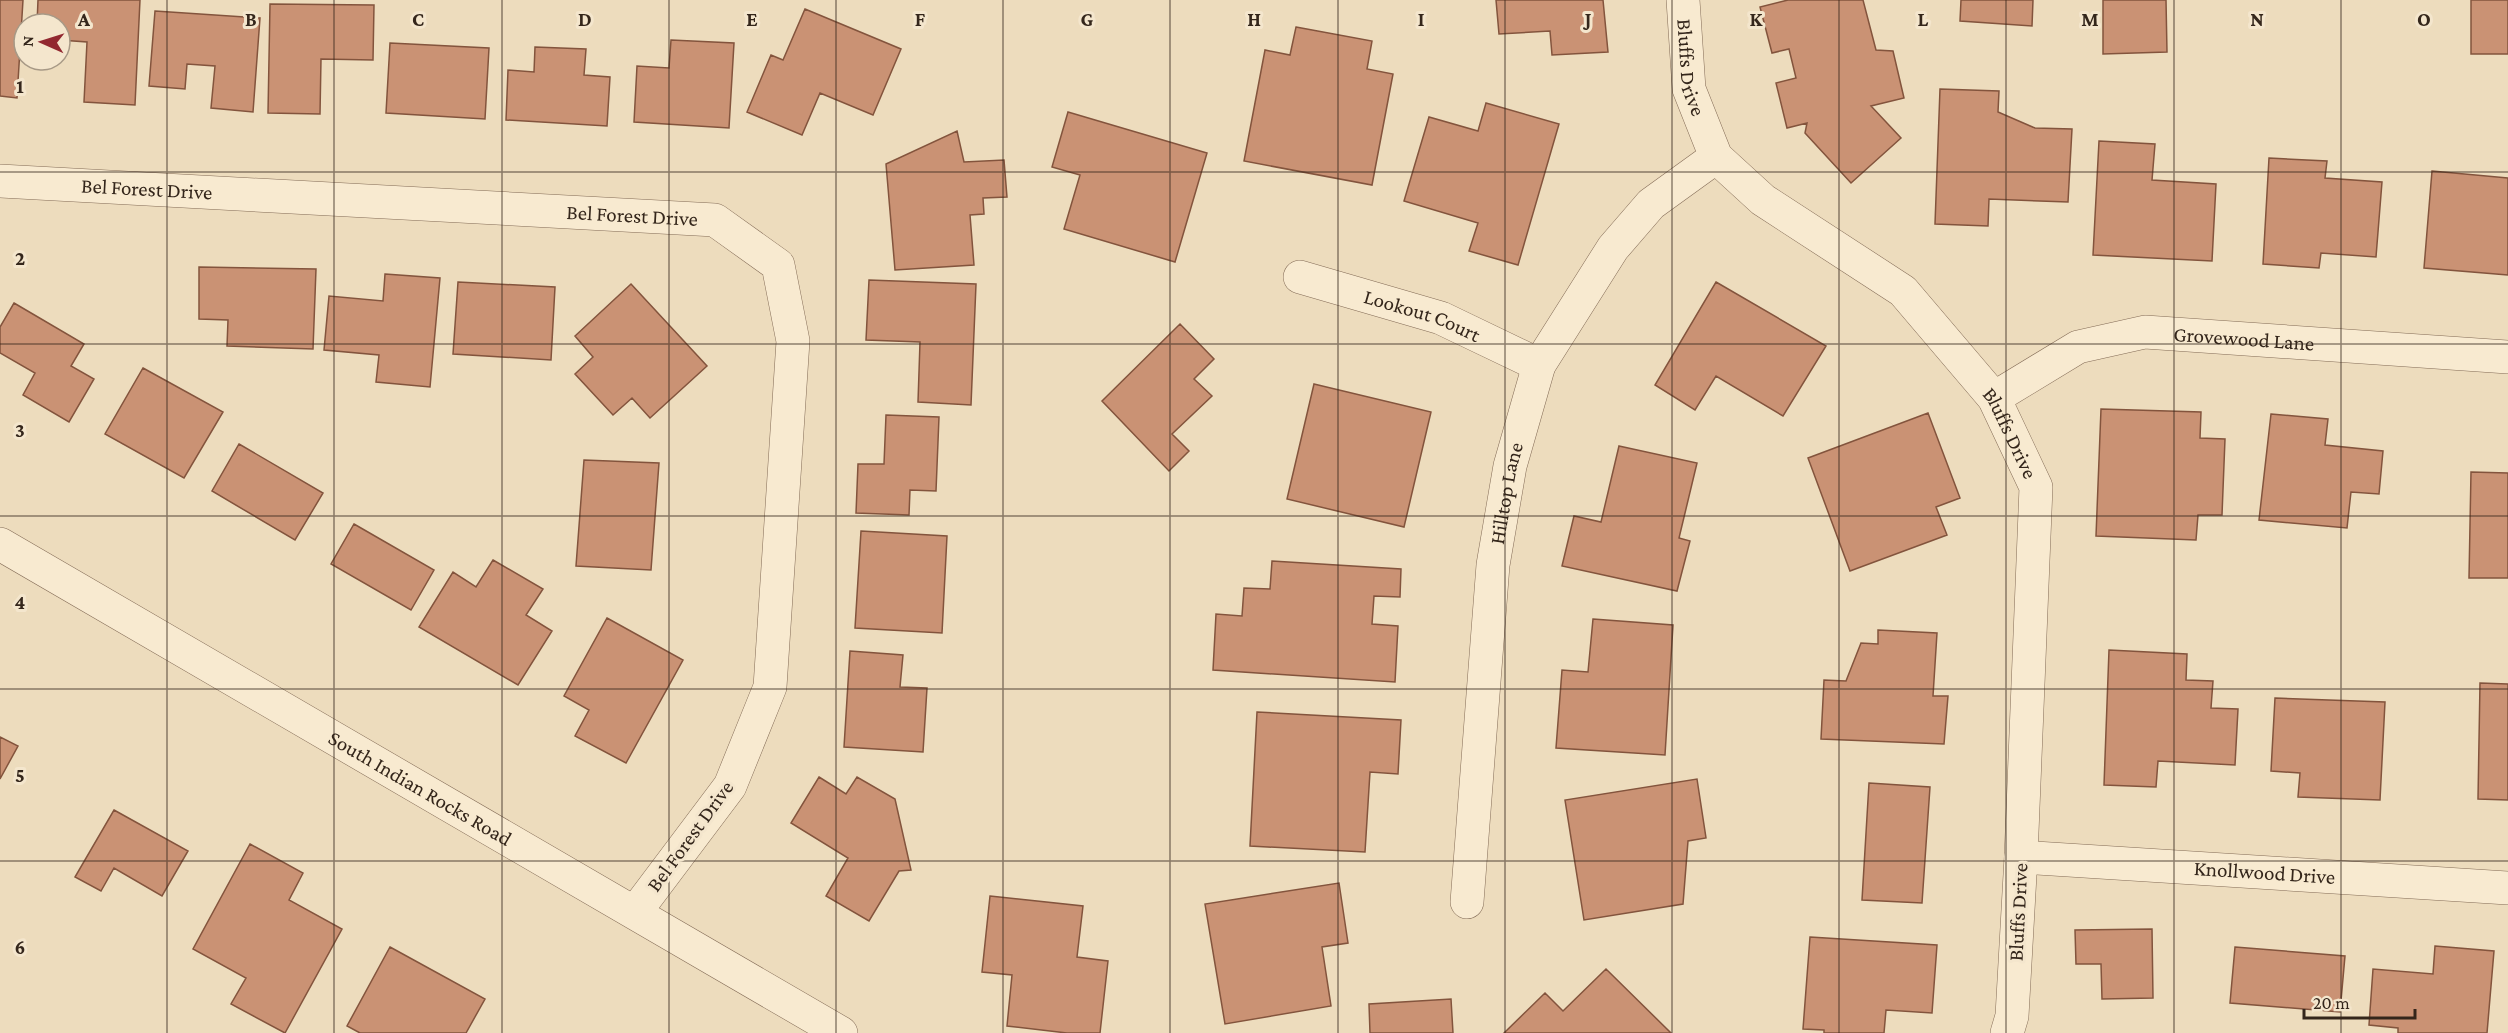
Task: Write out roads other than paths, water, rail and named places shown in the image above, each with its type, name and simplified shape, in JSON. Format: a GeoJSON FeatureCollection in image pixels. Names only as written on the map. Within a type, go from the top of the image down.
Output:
{"type":"FeatureCollection","features":[{"type":"Feature","properties":{"kind":"street","name":"Bluffs Drive"},"geometry":{"type":"LineString","coordinates":[[1683,0],[1689,88],[1716,157],[1763,200],[1903,291],[1994,398],[2036,487],[2021,857],[2012,1016],[2007,1033]]}},
{"type":"Feature","properties":{"kind":"street","name":"Hilltop Lane"},"geometry":{"type":"LineString","coordinates":[[1467,902],[1493,565],[1510,466],[1539,365],[1613,248],[1651,204],[1716,157]]}},
{"type":"Feature","properties":{"kind":"street","name":"Bel Forest Drive"},"geometry":{"type":"LineString","coordinates":[[0,182],[716,220],[778,265],[793,341],[770,687],[730,786],[636,911]]}},
{"type":"Feature","properties":{"kind":"street","name":"Lookout Court"},"geometry":{"type":"LineString","coordinates":[[1300,277],[1441,318],[1539,365]]}},
{"type":"Feature","properties":{"kind":"street","name":"Grovewood Lane"},"geometry":{"type":"LineString","coordinates":[[1994,398],[2078,347],[2145,332],[2508,357]]}},
{"type":"Feature","properties":{"kind":"street","name":"South Indian Rocks Road"},"geometry":{"type":"LineString","coordinates":[[0,544],[636,911],[841,1033]]}},
{"type":"Feature","properties":{"kind":"street","name":"Knollwood Drive"},"geometry":{"type":"LineString","coordinates":[[2021,857],[2508,888]]}}]}
